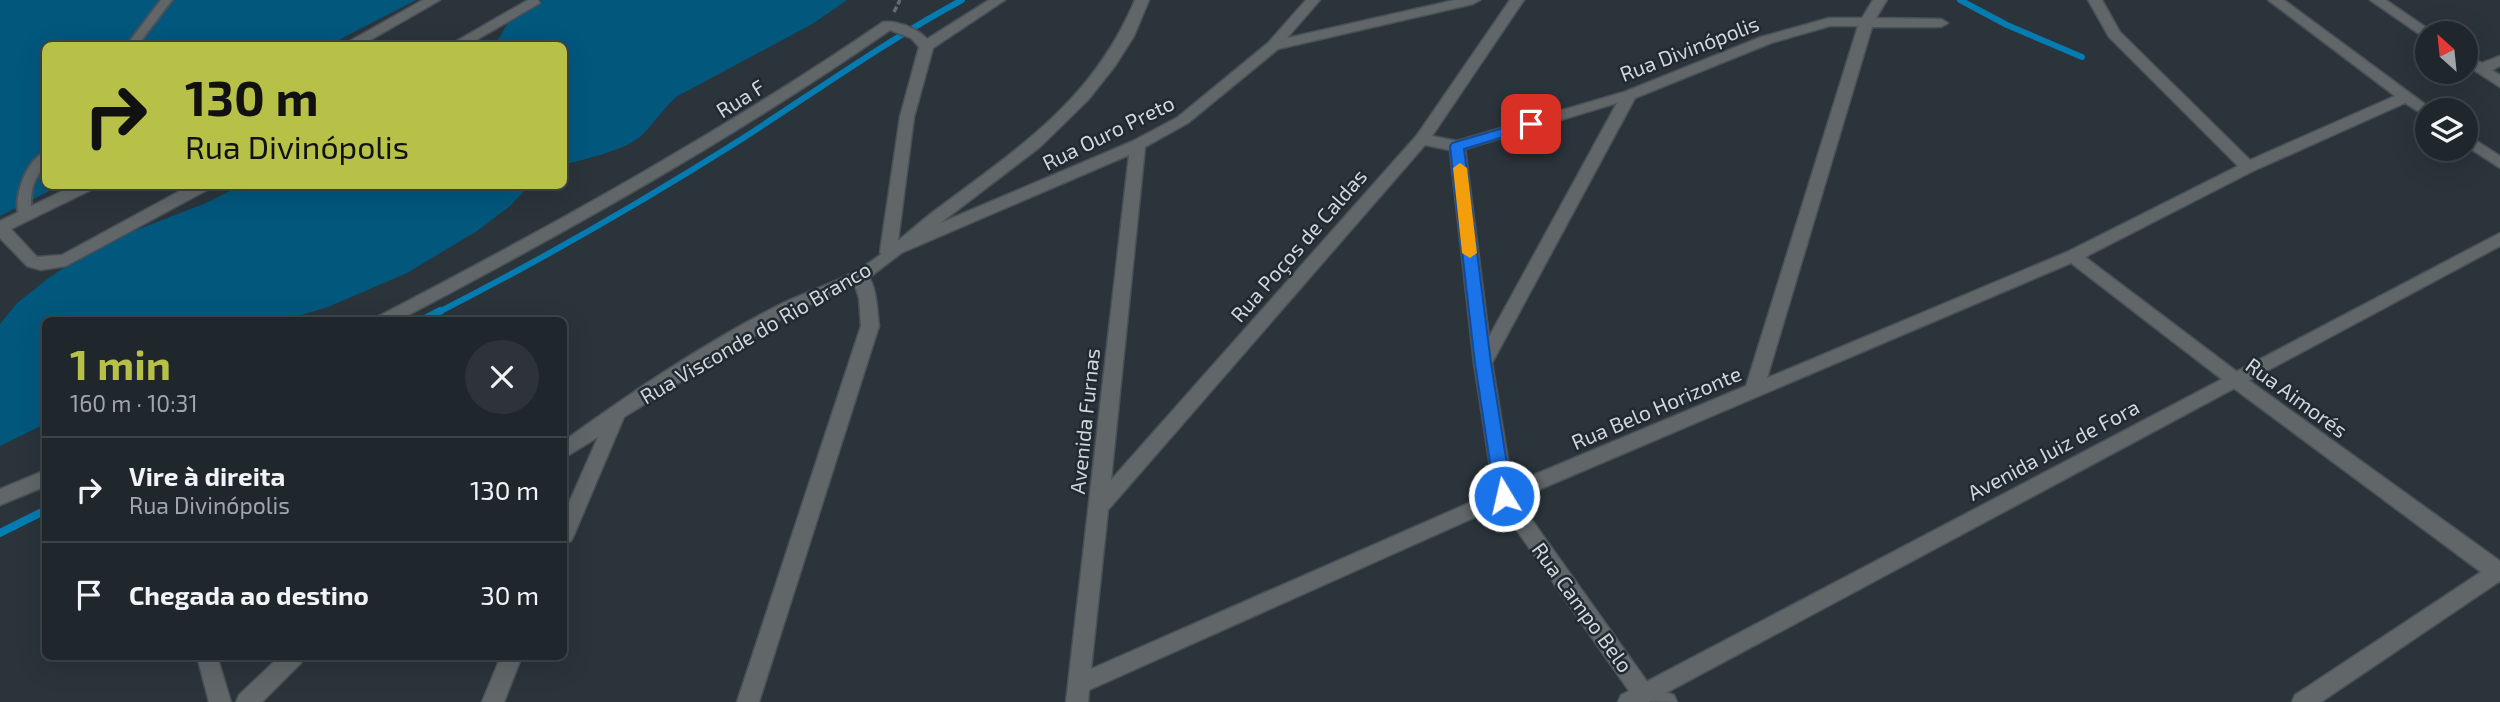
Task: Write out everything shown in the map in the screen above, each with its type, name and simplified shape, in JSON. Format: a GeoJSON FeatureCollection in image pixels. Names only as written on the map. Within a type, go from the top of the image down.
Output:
{"type":"FeatureCollection","features":[{"type":"Feature","properties":{"kind":"street"},"geometry":{"type":"LineString","coordinates":[[355,42],[433,0]]}},
{"type":"Feature","properties":{"kind":"street"},"geometry":{"type":"LineString","coordinates":[[888,252],[907,117],[926,46],[998,0]]}},
{"type":"Feature","properties":{"kind":"street","name":"Rua Visconde do Rio Branco"},"geometry":{"type":"LineString","coordinates":[[567,449],[705,356],[785,309],[860,276],[888,252],[1035,143],[1083,97],[1127,36],[1142,0]]}},
{"type":"Feature","properties":{"kind":"street","name":"Rua Ouro Preto"},"geometry":{"type":"LineString","coordinates":[[888,252],[1138,145],[1193,113],[1273,46],[1313,0]]}},
{"type":"Feature","properties":{"kind":"street"},"geometry":{"type":"LineString","coordinates":[[1273,46],[1473,0]]}},
{"type":"Feature","properties":{"kind":"street","name":"Rua Poços de Caldas"},"geometry":{"type":"LineString","coordinates":[[1098,508],[1422,139],[1517,0]]}},
{"type":"Feature","properties":{"kind":"street"},"geometry":{"type":"LineString","coordinates":[[1754,390],[1866,23],[1880,0]]}},
{"type":"Feature","properties":{"kind":"street"},"geometry":{"type":"LineString","coordinates":[[2095,0],[2114,34],[2248,167]]}},
{"type":"Feature","properties":{"kind":"street"},"geometry":{"type":"LineString","coordinates":[[2275,0],[2415,104]]}},
{"type":"Feature","properties":{"kind":"street"},"geometry":{"type":"LineString","coordinates":[[2377,0],[2415,25]]}},
{"type":"Feature","properties":{"kind":"street"},"geometry":{"type":"LineString","coordinates":[[462,42],[533,3]]}},
{"type":"Feature","properties":{"kind":"street","name":"Rua Divinópolis"},"geometry":{"type":"LineString","coordinates":[[1457,146],[1629,95],[1801,29],[1829,22],[1941,23]]}},
{"type":"Feature","properties":{"kind":"street","name":"Rua F"},"geometry":{"type":"LineString","coordinates":[[391,317],[564,227],[688,154],[825,70],[888,24],[916,35],[926,46]]}},
{"type":"Feature","properties":{"kind":"street"},"geometry":{"type":"LineString","coordinates":[[2482,69],[2500,60]]}},
{"type":"Feature","properties":{"kind":"street"},"geometry":{"type":"LineString","coordinates":[[2478,66],[2500,82]]}},
{"type":"Feature","properties":{"kind":"street"},"geometry":{"type":"LineString","coordinates":[[1483,363],[1629,95]]}},
{"type":"Feature","properties":{"kind":"street","name":"Rua Belo Horizonte"},"geometry":{"type":"LineString","coordinates":[[1078,693],[1504,496],[2073,256],[2248,167],[2405,97]]}},
{"type":"Feature","properties":{"kind":"street"},"geometry":{"type":"LineString","coordinates":[[1422,139],[1457,146]]}},
{"type":"Feature","properties":{"kind":"street","name":"Avenida Furnas"},"geometry":{"type":"LineString","coordinates":[[1078,693],[1138,145]]}},
{"type":"Feature","properties":{"kind":"street","name":"Rua Campo Belo"},"geometry":{"type":"LineString","coordinates":[[1457,146],[1483,363],[1504,496],[1637,698]]}},
{"type":"Feature","properties":{"kind":"street"},"geometry":{"type":"LineString","coordinates":[[2478,147],[2500,163]]}},
{"type":"Feature","properties":{"kind":"street"},"geometry":{"type":"LineString","coordinates":[[79,189],[26,218],[0,228],[16,243],[27,261],[42,266],[66,260],[196,189]]}},
{"type":"Feature","properties":{"kind":"street","name":"Avenida Juiz de Fora"},"geometry":{"type":"LineString","coordinates":[[1637,698],[2500,239]]}},
{"type":"Feature","properties":{"kind":"street","name":"Rua Aimorés"},"geometry":{"type":"LineString","coordinates":[[2073,256],[2234,379],[2499,572]]}},
{"type":"Feature","properties":{"kind":"street"},"geometry":{"type":"LineString","coordinates":[[748,702],[870,326],[867,298],[860,276]]}},
{"type":"Feature","properties":{"kind":"street"},"geometry":{"type":"LineString","coordinates":[[567,528],[618,412]]}},
{"type":"Feature","properties":{"kind":"street"},"geometry":{"type":"LineString","coordinates":[[0,497],[42,480]]}},
{"type":"Feature","properties":{"kind":"street"},"geometry":{"type":"LineString","coordinates":[[2303,702],[2499,572]]}},
{"type":"Feature","properties":{"kind":"street"},"geometry":{"type":"LineString","coordinates":[[208,660],[220,702]]}},
{"type":"Feature","properties":{"kind":"street"},"geometry":{"type":"LineString","coordinates":[[247,702],[290,660]]}},
{"type":"Feature","properties":{"kind":"street"},"geometry":{"type":"LineString","coordinates":[[493,702],[510,660]]}},
{"type":"Feature","properties":{"kind":"street"},"geometry":{"type":"LineString","coordinates":[[1637,698],[1666,702]]}},
{"type":"Feature","properties":{"kind":"lane"},"geometry":{"type":"LineString","coordinates":[[134,42],[167,0]]}},
{"type":"Feature","properties":{"kind":"lane"},"geometry":{"type":"LineString","coordinates":[[26,218],[23,196],[27,181],[42,160]]}},
{"type":"Feature","properties":{"kind":"shaded area"},"geometry":{"type":"Polygon","coordinates":[[[0,0],[416,0],[335,42],[42,42],[42,189],[53,189],[0,216],[0,0]]]}},
{"type":"Feature","properties":{"kind":"shaded area"},"geometry":{"type":"Polygon","coordinates":[[[542,0],[847,0],[814,23],[676,97],[635,140],[605,153],[567,164],[567,42],[494,42],[508,23],[542,0]]]}},
{"type":"Feature","properties":{"kind":"shaded area"},"geometry":{"type":"Polygon","coordinates":[[[234,189],[526,189],[510,206],[477,231],[407,273],[328,307],[295,317],[42,317],[42,425],[0,446],[0,324],[17,303],[100,244],[206,203],[234,189]]]}},
{"type":"Feature","properties":{"kind":"waterway"},"geometry":{"type":"LineString","coordinates":[[437,313],[664,187],[876,51],[962,0]]}},
{"type":"Feature","properties":{"kind":"waterway"},"geometry":{"type":"LineString","coordinates":[[1960,0],[2007,25],[2082,57]]}},
{"type":"Feature","properties":{"kind":"waterway"},"geometry":{"type":"LineString","coordinates":[[429,317],[440,311]]}},
{"type":"Feature","properties":{"kind":"waterway"},"geometry":{"type":"LineString","coordinates":[[0,533],[42,512]]}},
{"type":"Feature","properties":{"kind":"slow traffic"},"geometry":{"type":"LineString","coordinates":[[1460,168],[1470,253]]}},
{"type":"Feature","properties":{"kind":"route"},"geometry":{"type":"LineString","coordinates":[[1504,496],[1483,363],[1457,146],[1531,124]]}}]}
